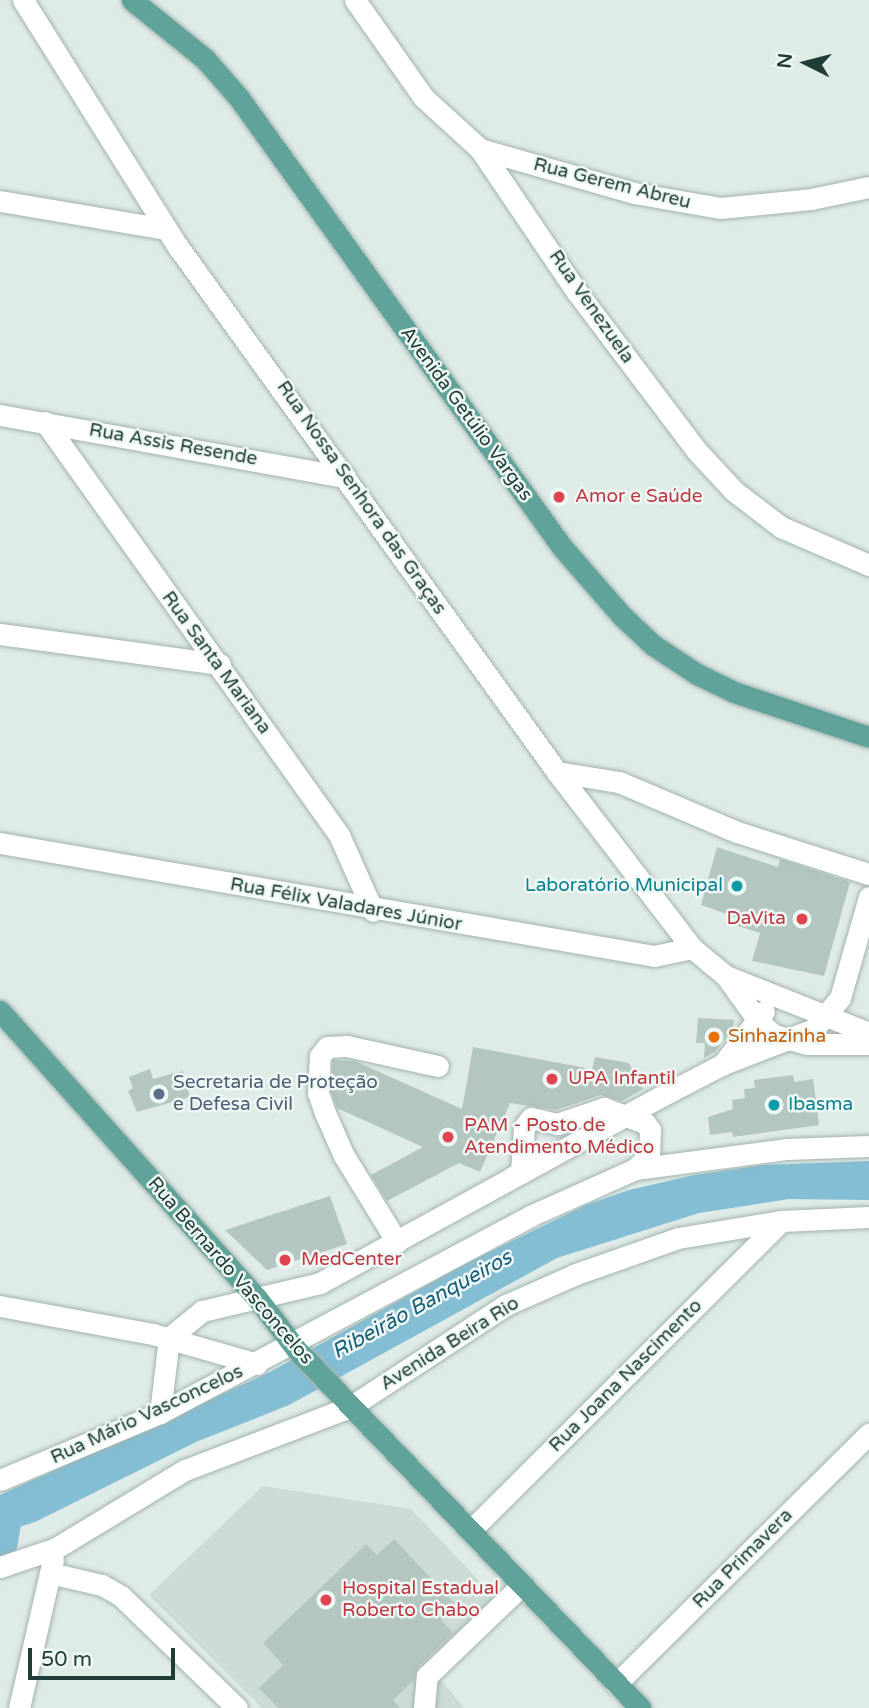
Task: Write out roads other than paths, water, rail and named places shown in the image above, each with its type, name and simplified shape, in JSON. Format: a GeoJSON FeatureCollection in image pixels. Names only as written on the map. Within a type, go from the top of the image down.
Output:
{"type":"FeatureCollection","features":[{"type":"Feature","properties":{"kind":"main road","name":"Avenida Getúlio Vargas"},"geometry":{"type":"LineString","coordinates":[[132,0],[205,59],[239,98],[562,547],[622,616],[653,645],[697,674],[734,692],[869,737]]}},
{"type":"Feature","properties":{"kind":"main road","name":"Rua Bernardo Vasconcelos"},"geometry":{"type":"LineString","coordinates":[[0,1011],[257,1298],[293,1346],[640,1708]]}},
{"type":"Feature","properties":{"kind":"street","name":"Rua Nossa Senhora das Graças"},"geometry":{"type":"LineString","coordinates":[[23,0],[166,229],[557,772],[692,948],[726,976],[759,1022]]}},
{"type":"Feature","properties":{"kind":"street","name":"Rua Venezuela"},"geometry":{"type":"LineString","coordinates":[[355,0],[424,98],[480,149],[577,292],[703,459],[734,491],[781,527],[869,565]]}},
{"type":"Feature","properties":{"kind":"street","name":"Rua Gerem Abreu"},"geometry":{"type":"LineString","coordinates":[[480,149],[634,193],[720,208],[811,199],[869,187]]}},
{"type":"Feature","properties":{"kind":"street"},"geometry":{"type":"LineString","coordinates":[[0,201],[166,229]]}},
{"type":"Feature","properties":{"kind":"street","name":"Rua Assis Resende"},"geometry":{"type":"LineString","coordinates":[[0,415],[345,477]]}},
{"type":"Feature","properties":{"kind":"street","name":"Rua Santa Mariana"},"geometry":{"type":"LineString","coordinates":[[46,422],[91,493],[220,664],[339,835],[373,911]]}},
{"type":"Feature","properties":{"kind":"street"},"geometry":{"type":"LineString","coordinates":[[0,634],[220,664]]}},
{"type":"Feature","properties":{"kind":"street"},"geometry":{"type":"LineString","coordinates":[[557,772],[619,782],[737,832],[869,874]]}},
{"type":"Feature","properties":{"kind":"street","name":"Rua Félix Valadares Júnior"},"geometry":{"type":"LineString","coordinates":[[0,843],[373,911],[654,956],[692,948]]}},
{"type":"Feature","properties":{"kind":"street"},"geometry":{"type":"LineString","coordinates":[[160,1413],[169,1338],[202,1311],[320,1283],[721,1065],[806,1035],[826,1018],[840,998],[869,897]]}},
{"type":"Feature","properties":{"kind":"street","name":"Rua Nossa Senhora das Graças"},"geometry":{"type":"LineString","coordinates":[[726,976],[869,1033]]}},
{"type":"Feature","properties":{"kind":"street"},"geometry":{"type":"LineString","coordinates":[[721,1065],[759,1022],[768,1006],[790,1002],[788,1041]]}},
{"type":"Feature","properties":{"kind":"street"},"geometry":{"type":"LineString","coordinates":[[759,1022],[788,1041],[869,1044]]}},
{"type":"Feature","properties":{"kind":"street"},"geometry":{"type":"LineString","coordinates":[[397,1242],[344,1156],[325,1113],[317,1093],[320,1056],[327,1047],[347,1046],[438,1066]]}},
{"type":"Feature","properties":{"kind":"street"},"geometry":{"type":"LineString","coordinates":[[659,1098],[656,1139],[662,1156],[673,1165]]}},
{"type":"Feature","properties":{"kind":"street"},"geometry":{"type":"LineString","coordinates":[[511,1178],[521,1173],[524,1128],[531,1118],[557,1124],[604,1108],[645,1123],[652,1140],[649,1154],[635,1169]]}},
{"type":"Feature","properties":{"kind":"street"},"geometry":{"type":"LineString","coordinates":[[293,1346],[530,1216],[635,1169],[786,1149],[869,1146]]}},
{"type":"Feature","properties":{"kind":"street","name":"Avenida Beira Rio"},"geometry":{"type":"LineString","coordinates":[[0,1567],[56,1548],[185,1470],[343,1400],[506,1305],[576,1274],[678,1238],[781,1221],[869,1217]]}},
{"type":"Feature","properties":{"kind":"street","name":"Rua Joana Nascimento"},"geometry":{"type":"LineString","coordinates":[[470,1531],[781,1221]]}},
{"type":"Feature","properties":{"kind":"street"},"geometry":{"type":"LineString","coordinates":[[0,1306],[169,1338],[257,1364]]}},
{"type":"Feature","properties":{"kind":"street","name":"Rua Mário Vasconcelos"},"geometry":{"type":"LineString","coordinates":[[0,1480],[160,1413],[293,1346]]}},
{"type":"Feature","properties":{"kind":"street","name":"Rua Primavera"},"geometry":{"type":"LineString","coordinates":[[616,1684],[869,1434]]}},
{"type":"Feature","properties":{"kind":"street"},"geometry":{"type":"LineString","coordinates":[[19,1708],[56,1548]]}},
{"type":"Feature","properties":{"kind":"street"},"geometry":{"type":"LineString","coordinates":[[50,1573],[102,1586],[121,1596],[237,1708]]}},
{"type":"Feature","properties":{"kind":"street"},"geometry":{"type":"LineString","coordinates":[[424,1708],[428,1676],[522,1585]]}},
{"type":"Feature","properties":{"kind":"water","name":"Ribeirão Banqueiros"},"geometry":{"type":"Polygon","coordinates":[[[869,1161],[869,1200],[789,1199],[699,1213],[557,1258],[289,1405],[196,1442],[35,1522],[0,1533],[0,1495],[270,1372],[465,1264],[586,1205],[629,1190],[694,1175],[762,1165],[869,1161]]]}},
{"type":"Feature","properties":{"kind":"waterway"},"geometry":{"type":"LineString","coordinates":[[0,1541],[4,1516]]}},
{"type":"Feature","properties":{"kind":"place","name":"Amor e Saúde"},"geometry":{"type":"Point","coordinates":[559,497]}},
{"type":"Feature","properties":{"kind":"place","name":"Laboratório Municipal"},"geometry":{"type":"Point","coordinates":[737,886]}},
{"type":"Feature","properties":{"kind":"place","name":"DaVita"},"geometry":{"type":"Point","coordinates":[802,919]}},
{"type":"Feature","properties":{"kind":"place","name":"Sinhazinha"},"geometry":{"type":"Point","coordinates":[714,1037]}},
{"type":"Feature","properties":{"kind":"place","name":"UPA Infantil"},"geometry":{"type":"Point","coordinates":[552,1079]}},
{"type":"Feature","properties":{"kind":"place","name":"Secretaria de Proteção e Defesa Civil"},"geometry":{"type":"Point","coordinates":[159,1094]}},
{"type":"Feature","properties":{"kind":"place","name":"Ibasma"},"geometry":{"type":"Point","coordinates":[774,1105]}},
{"type":"Feature","properties":{"kind":"place","name":"PAM - Posto de Atendimento Médico"},"geometry":{"type":"Point","coordinates":[448,1137]}},
{"type":"Feature","properties":{"kind":"place","name":"MedCenter"},"geometry":{"type":"Point","coordinates":[285,1260]}},
{"type":"Feature","properties":{"kind":"place","name":"Hospital Estadual Roberto Chabo"},"geometry":{"type":"Point","coordinates":[326,1600]}}]}
